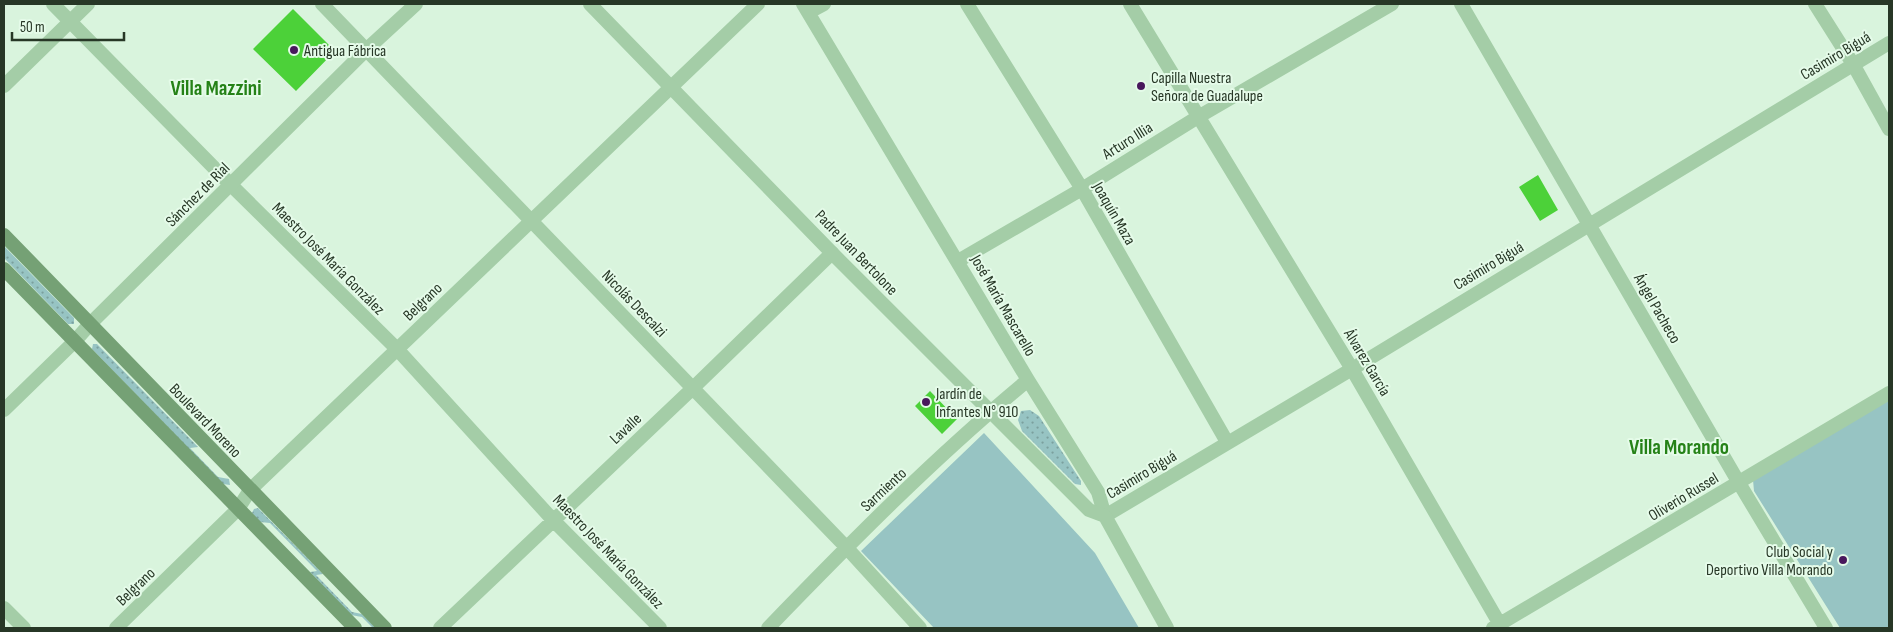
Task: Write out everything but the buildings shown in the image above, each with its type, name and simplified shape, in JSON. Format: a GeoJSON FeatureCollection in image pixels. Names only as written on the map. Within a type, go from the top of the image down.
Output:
{"type":"FeatureCollection","features":[{"type":"Feature","properties":{"kind":"main road","name":"Boulevard Moreno"},"geometry":{"type":"LineString","coordinates":[[4,236],[385,628]]}},
{"type":"Feature","properties":{"kind":"main road"},"geometry":{"type":"LineString","coordinates":[[4,269],[356,628]]}},
{"type":"Feature","properties":{"kind":"street","name":"Maestro José María González"},"geometry":{"type":"LineString","coordinates":[[53,4],[231,186],[397,350],[553,520],[660,628]]}},
{"type":"Feature","properties":{"kind":"street"},"geometry":{"type":"LineString","coordinates":[[4,86],[88,4]]}},
{"type":"Feature","properties":{"kind":"street","name":"Nicolás Descalzi"},"geometry":{"type":"LineString","coordinates":[[322,4],[693,388],[920,628]]}},
{"type":"Feature","properties":{"kind":"street","name":"Sánchez de Rial"},"geometry":{"type":"LineString","coordinates":[[4,410],[366,50],[416,4]]}},
{"type":"Feature","properties":{"kind":"street","name":"Padre Juan Bertolone"},"geometry":{"type":"LineString","coordinates":[[590,4],[832,253],[990,412],[1089,510],[1105,516]]}},
{"type":"Feature","properties":{"kind":"street","name":"Belgrano"},"geometry":{"type":"LineString","coordinates":[[116,628],[238,509],[250,490],[758,4]]}},
{"type":"Feature","properties":{"kind":"street"},"geometry":{"type":"LineString","coordinates":[[806,8],[824,4]]}},
{"type":"Feature","properties":{"kind":"street","name":"Joaquín Maza"},"geometry":{"type":"LineString","coordinates":[[967,4],[1082,189],[1227,442]]}},
{"type":"Feature","properties":{"kind":"street","name":"Álvarez García"},"geometry":{"type":"LineString","coordinates":[[1130,4],[1352,369],[1498,627]]}},
{"type":"Feature","properties":{"kind":"street","name":"Arturo Illia"},"geometry":{"type":"LineString","coordinates":[[958,261],[1082,189],[1198,117],[1392,4]]}},
{"type":"Feature","properties":{"kind":"street","name":"Ángel Pacheco"},"geometry":{"type":"LineString","coordinates":[[1462,4],[1739,483],[1826,628]]}},
{"type":"Feature","properties":{"kind":"street"},"geometry":{"type":"LineString","coordinates":[[1815,4],[1853,64],[1889,129]]}},
{"type":"Feature","properties":{"kind":"street","name":"José María Mascarello"},"geometry":{"type":"LineString","coordinates":[[806,8],[1028,380],[1098,492],[1105,516],[1167,628]]}},
{"type":"Feature","properties":{"kind":"street","name":"Casimiro Biguá"},"geometry":{"type":"LineString","coordinates":[[1105,516],[1352,369],[1889,43]]}},
{"type":"Feature","properties":{"kind":"street","name":"Lavalle"},"geometry":{"type":"LineString","coordinates":[[440,628],[832,253]]}},
{"type":"Feature","properties":{"kind":"street","name":"Sarmiento"},"geometry":{"type":"LineString","coordinates":[[768,628],[846,548],[990,412],[1028,380]]}},
{"type":"Feature","properties":{"kind":"street","name":"Oliverio Russel"},"geometry":{"type":"LineString","coordinates":[[1498,627],[1889,393]]}},
{"type":"Feature","properties":{"kind":"street"},"geometry":{"type":"LineString","coordinates":[[4,608],[24,628]]}},
{"type":"Feature","properties":{"kind":"shaded area"},"geometry":{"type":"Polygon","coordinates":[[[4,246],[74,318],[74,324],[68,324],[4,258],[4,246]]]}},
{"type":"Feature","properties":{"kind":"shaded area"},"geometry":{"type":"Polygon","coordinates":[[[93,344],[97,344],[198,447],[190,448],[218,477],[229,479],[230,485],[223,484],[92,349],[93,344]]]}},
{"type":"Feature","properties":{"kind":"shaded area","name":"Club Social y Deportivo Villa Morando"},"geometry":{"type":"Polygon","coordinates":[[[1889,396],[1889,628],[1840,628],[1754,491],[1753,480],[1889,396]]]}},
{"type":"Feature","properties":{"kind":"shaded area"},"geometry":{"type":"Polygon","coordinates":[[[1030,410],[1039,416],[1081,481],[1081,485],[1075,484],[1022,431],[1018,420],[1021,411],[1030,410]]]}},
{"type":"Feature","properties":{"kind":"shaded area"},"geometry":{"type":"Polygon","coordinates":[[[984,433],[1095,553],[1139,628],[934,628],[861,551],[984,433]]]}},
{"type":"Feature","properties":{"kind":"shaded area"},"geometry":{"type":"Polygon","coordinates":[[[258,508],[323,574],[316,575],[352,612],[362,614],[376,628],[373,628],[362,617],[351,615],[310,572],[317,571],[270,523],[260,522],[252,513],[254,509],[258,508]]]}},
{"type":"Feature","properties":{"kind":"place","name":"Antigua Fábrica"},"geometry":{"type":"Point","coordinates":[294,50]}},
{"type":"Feature","properties":{"kind":"place","name":"Capilla Nuestra Señora de Guadalupe"},"geometry":{"type":"Point","coordinates":[1141,86]}},
{"type":"Feature","properties":{"kind":"place","name":"Jardín de Infantes N° 910"},"geometry":{"type":"Point","coordinates":[926,402]}},
{"type":"Feature","properties":{"kind":"place","name":"Club Social y Deportivo Villa Morando"},"geometry":{"type":"Point","coordinates":[1843,560]}},
{"type":"Feature","properties":{"kind":"district","name":"Villa Mazzini"},"geometry":{"type":"Point","coordinates":[216,88]}},
{"type":"Feature","properties":{"kind":"district","name":"Villa Morando"},"geometry":{"type":"Point","coordinates":[1679,447]}}]}
